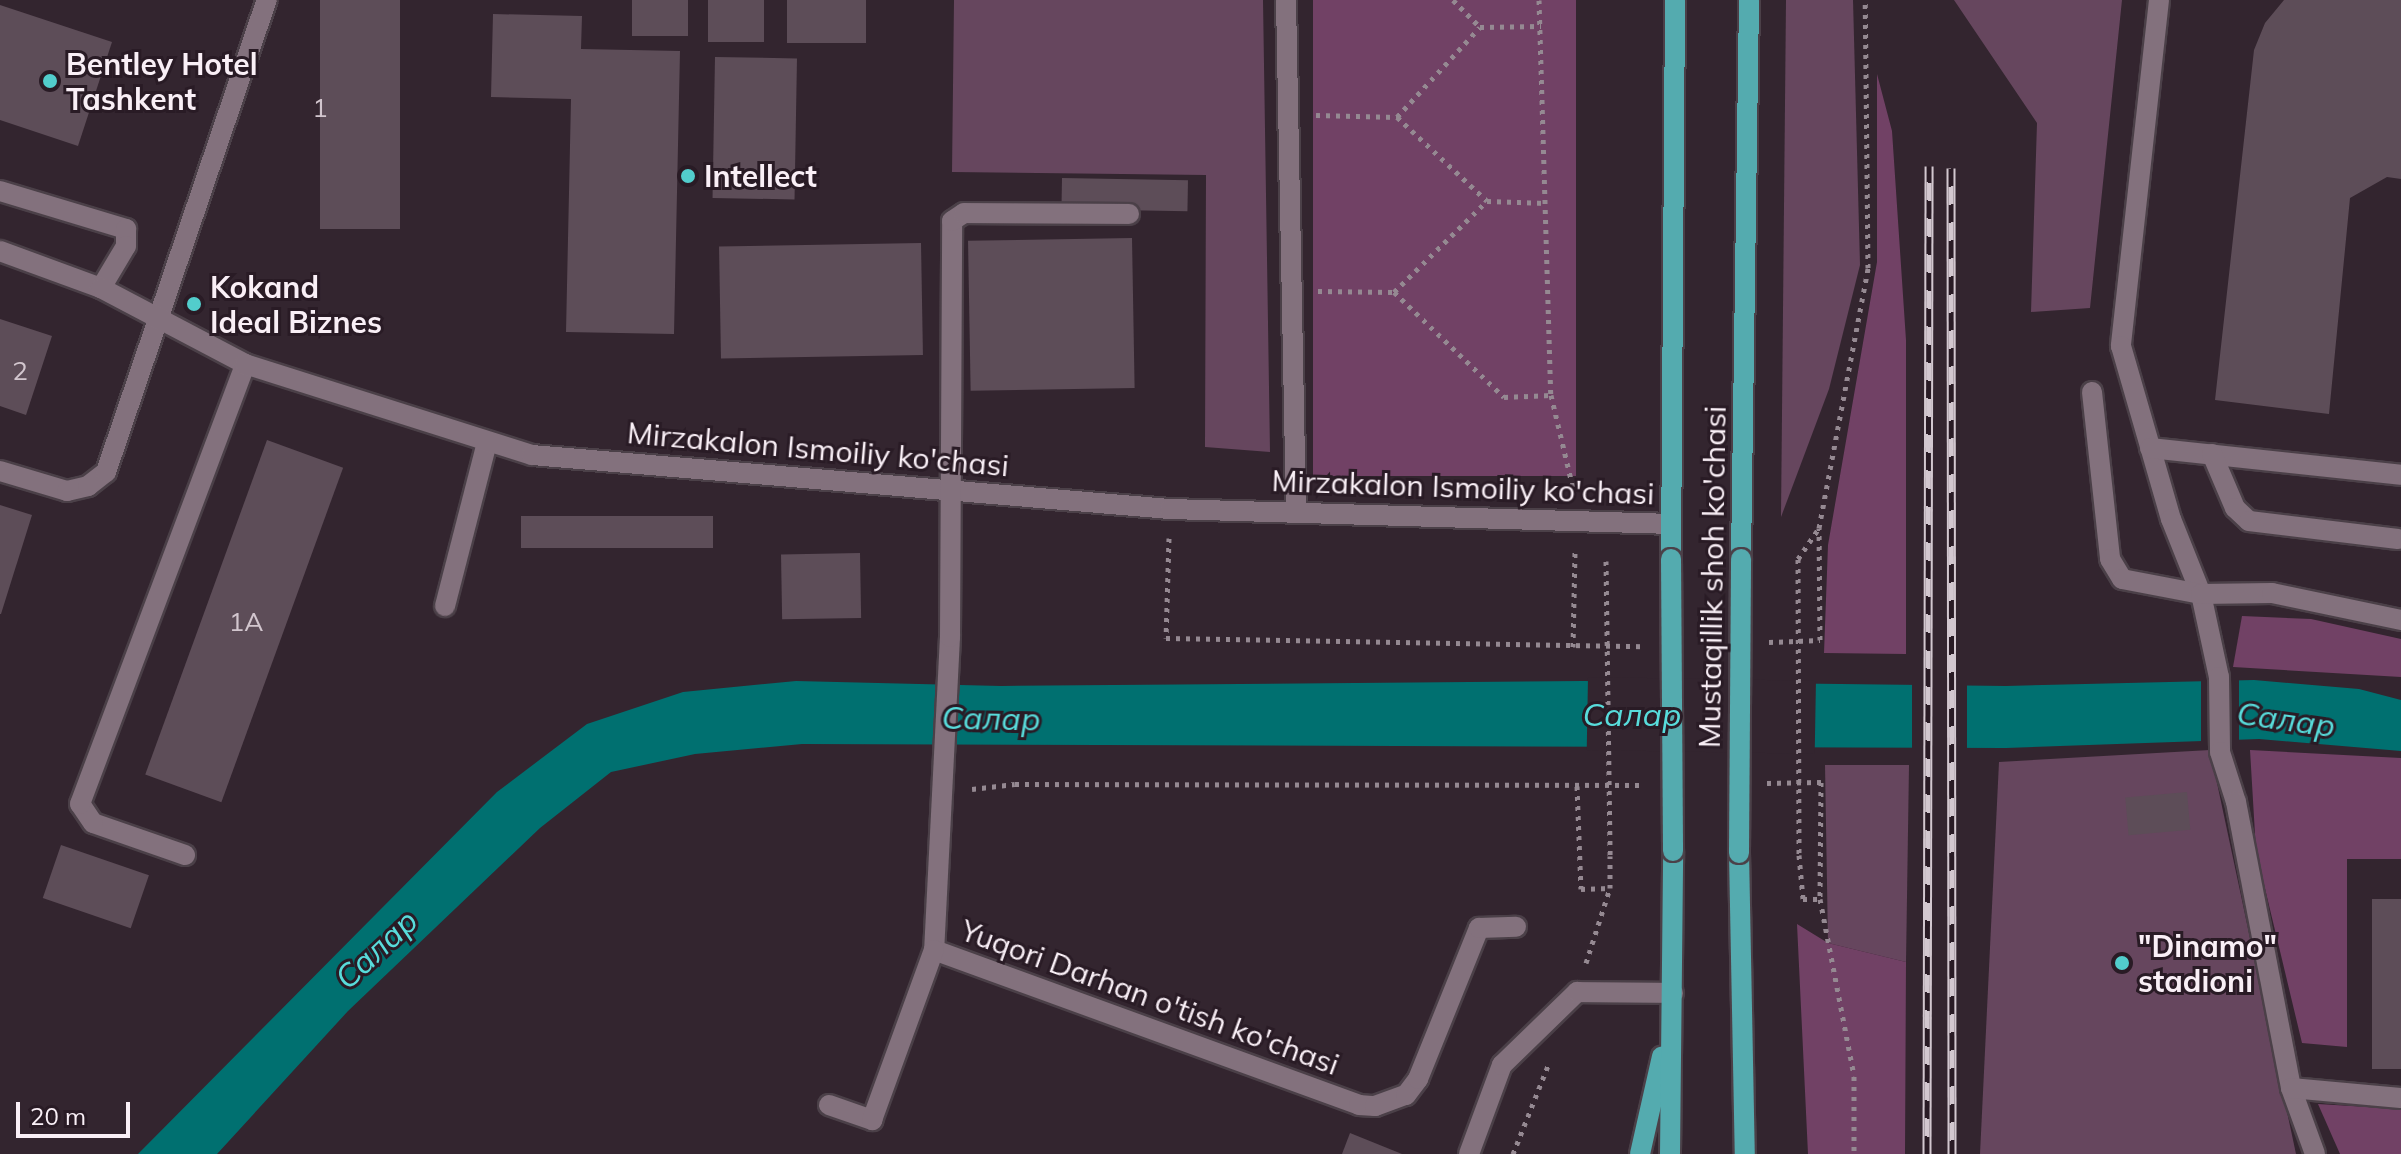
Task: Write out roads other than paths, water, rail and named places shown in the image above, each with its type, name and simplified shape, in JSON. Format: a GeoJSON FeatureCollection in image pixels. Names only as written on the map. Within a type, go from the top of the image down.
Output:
{"type":"FeatureCollection","features":[{"type":"Feature","properties":{"kind":"main road","name":"Mustaqillik shoh ko'chasi"},"geometry":{"type":"LineString","coordinates":[[1670,1154],[1675,0]]}},
{"type":"Feature","properties":{"kind":"main road","name":"Mustaqillik shoh ko'chasi"},"geometry":{"type":"LineString","coordinates":[[1745,1154],[1739,853],[1749,0]]}},
{"type":"Feature","properties":{"kind":"main road"},"geometry":{"type":"LineString","coordinates":[[1640,1154],[1673,993]]}},
{"type":"Feature","properties":{"kind":"street"},"geometry":{"type":"LineString","coordinates":[[0,471],[67,491],[88,486],[106,472],[267,0]]}},
{"type":"Feature","properties":{"kind":"street"},"geometry":{"type":"LineString","coordinates":[[1286,0],[1296,512]]}},
{"type":"Feature","properties":{"kind":"street"},"geometry":{"type":"LineString","coordinates":[[2159,0],[2121,346],[2150,448],[2201,594],[2219,677],[2220,752],[2236,802],[2291,1088],[2315,1154]]}},
{"type":"Feature","properties":{"kind":"street"},"geometry":{"type":"LineString","coordinates":[[0,191],[126,229],[126,246],[101,288]]}},
{"type":"Feature","properties":{"kind":"street","name":"Yuqori Darhan o'tish ko'chasi"},"geometry":{"type":"LineString","coordinates":[[1129,214],[955,216],[950,637],[934,950],[1359,1105],[1375,1106],[1406,1095],[1418,1079],[1479,928],[1516,927]]}},
{"type":"Feature","properties":{"kind":"street","name":"Mirzakalon Ismoiliy ko'chasi"},"geometry":{"type":"LineString","coordinates":[[0,251],[101,288],[245,364],[532,455],[1170,509],[1671,524]]}},
{"type":"Feature","properties":{"kind":"street"},"geometry":{"type":"LineString","coordinates":[[185,855],[93,823],[80,804],[245,364]]}},
{"type":"Feature","properties":{"kind":"street"},"geometry":{"type":"LineString","coordinates":[[2092,392],[2114,571],[2122,579],[2201,594],[2272,593],[2401,620]]}},
{"type":"Feature","properties":{"kind":"street"},"geometry":{"type":"LineString","coordinates":[[445,606],[487,443]]}},
{"type":"Feature","properties":{"kind":"street"},"geometry":{"type":"LineString","coordinates":[[2150,448],[2401,475]]}},
{"type":"Feature","properties":{"kind":"street"},"geometry":{"type":"LineString","coordinates":[[2212,454],[2235,508],[2249,521],[2398,539]]}},
{"type":"Feature","properties":{"kind":"street"},"geometry":{"type":"LineString","coordinates":[[829,1105],[872,1120],[934,950]]}},
{"type":"Feature","properties":{"kind":"street"},"geometry":{"type":"LineString","coordinates":[[1469,1154],[1502,1065],[1577,992],[1673,993]]}},
{"type":"Feature","properties":{"kind":"street"},"geometry":{"type":"LineString","coordinates":[[2291,1088],[2401,1098]]}},
{"type":"Feature","properties":{"kind":"water","name":"Салар"},"geometry":{"type":"Polygon","coordinates":[[[2254,680],[2359,689],[2401,700],[2401,751],[2259,739],[2006,748],[802,744],[695,754],[611,772],[540,828],[348,1011],[217,1154],[138,1154],[497,792],[587,724],[683,692],[796,681],[1001,686],[1583,681],[2006,686],[2254,680]]]}},
{"type":"Feature","properties":{"kind":"railway"},"geometry":{"type":"LineString","coordinates":[[1927,1154],[1929,166]]}},
{"type":"Feature","properties":{"kind":"railway"},"geometry":{"type":"LineString","coordinates":[[1951,168],[1952,1154]]}},
{"type":"Feature","properties":{"kind":"place","name":"Bentley Hotel Tashkent"},"geometry":{"type":"Point","coordinates":[50,81]}},
{"type":"Feature","properties":{"kind":"place","name":"Intellect"},"geometry":{"type":"Point","coordinates":[688,176]}},
{"type":"Feature","properties":{"kind":"place","name":"Kokand Ideal Biznes"},"geometry":{"type":"Point","coordinates":[194,304]}},
{"type":"Feature","properties":{"kind":"place","name":"\"Dinamo\" stadioni"},"geometry":{"type":"Point","coordinates":[2122,963]}}]}
